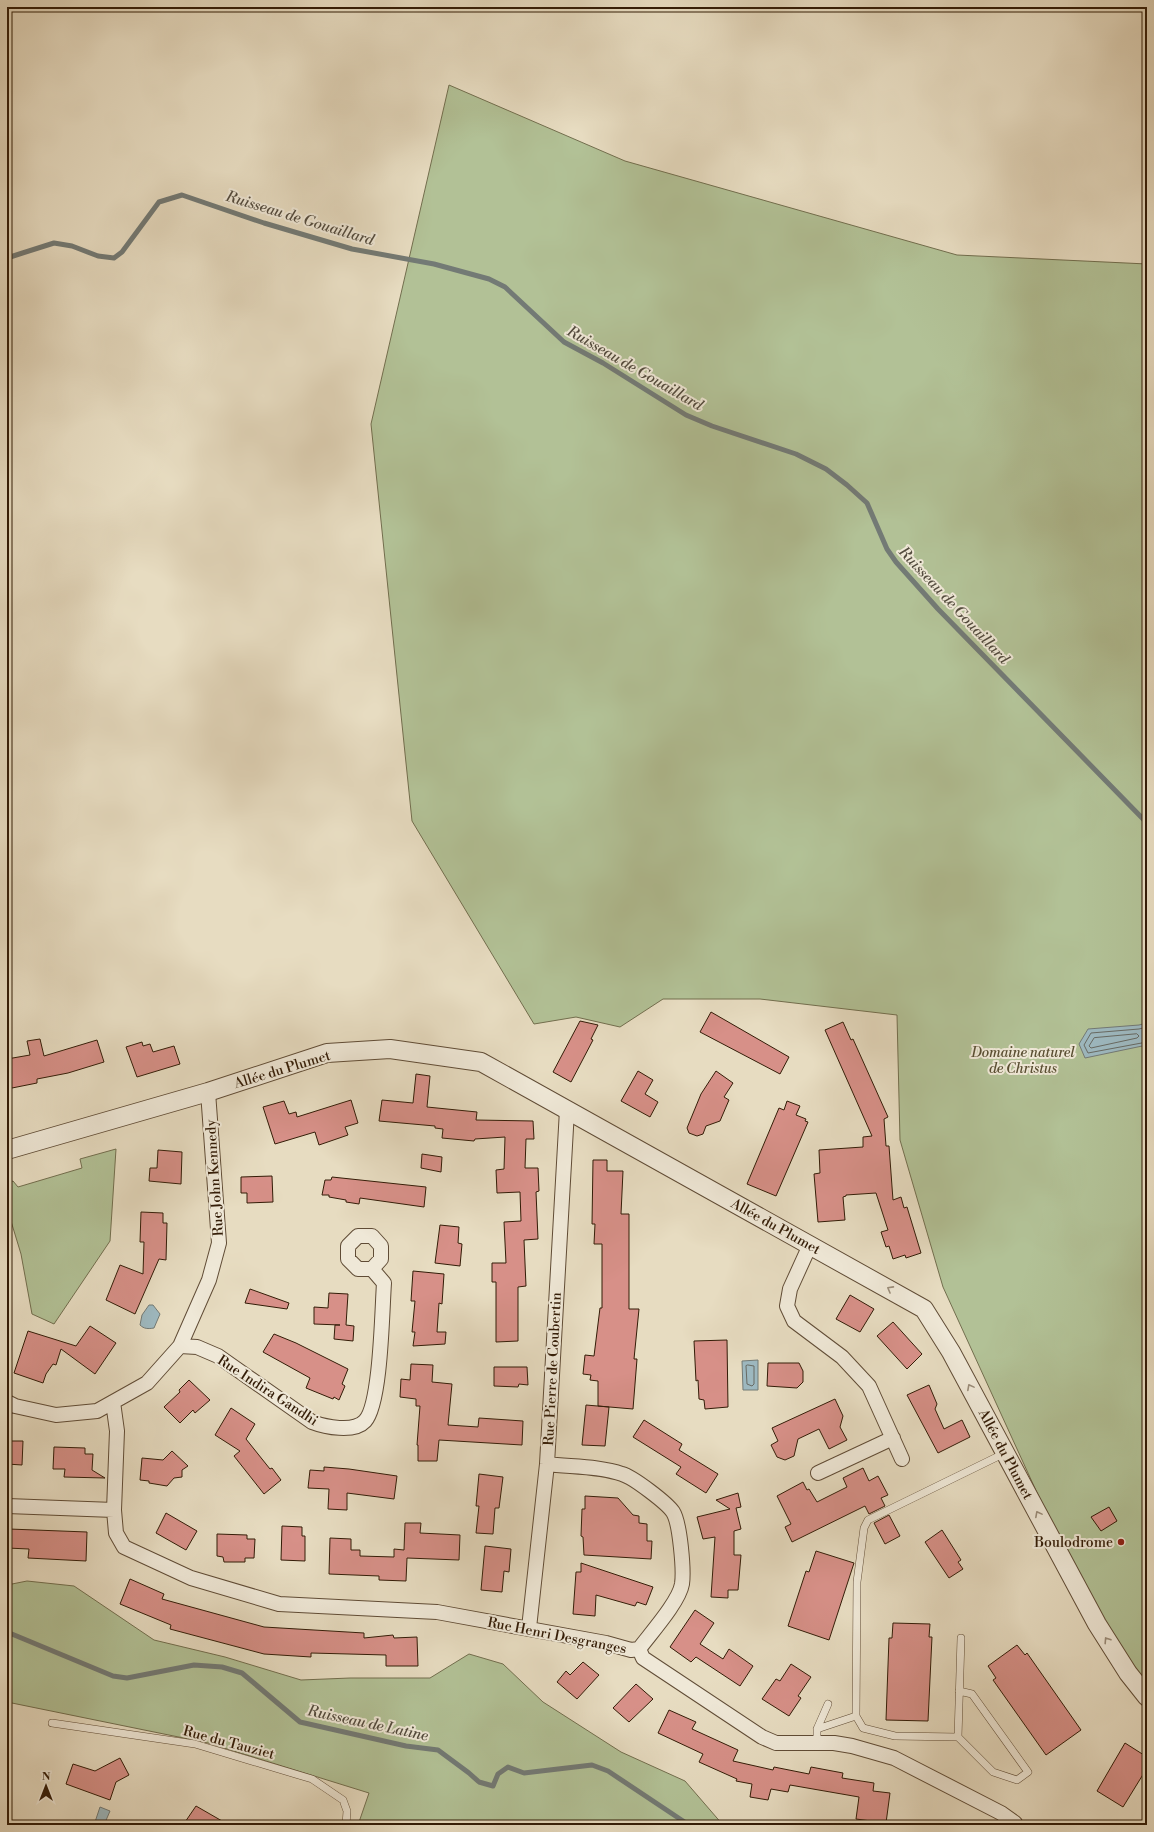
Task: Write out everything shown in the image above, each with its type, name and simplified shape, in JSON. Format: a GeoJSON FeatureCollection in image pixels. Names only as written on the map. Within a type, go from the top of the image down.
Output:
{"type":"FeatureCollection","features":[{"type":"Feature","properties":{"kind":"street","name":"Allée du Plumet"},"geometry":{"type":"LineString","coordinates":[[7,1150],[208,1092],[327,1053],[390,1049],[481,1062],[924,1309],[951,1352],[1097,1624],[1128,1673],[1147,1698]]}},
{"type":"Feature","properties":{"kind":"street","name":"Rue John Kennedy"},"geometry":{"type":"LineString","coordinates":[[7,1402],[16,1406],[56,1415],[97,1412],[146,1383],[180,1346],[209,1280],[219,1243],[208,1092]]}},
{"type":"Feature","properties":{"kind":"street","name":"Rue Pierre de Coubertin"},"geometry":{"type":"LineString","coordinates":[[529,1628],[547,1464],[567,1110]]}},
{"type":"Feature","properties":{"kind":"street"},"geometry":{"type":"LineString","coordinates":[[810,1245],[790,1289],[787,1306],[794,1321],[842,1357],[869,1386],[902,1459]]}},
{"type":"Feature","properties":{"kind":"street","name":"Rue Indira Gandhi"},"geometry":{"type":"LineString","coordinates":[[180,1346],[197,1347],[218,1356],[312,1422],[326,1428],[350,1428],[365,1422],[373,1407],[377,1382],[384,1283],[372,1269]]}},
{"type":"Feature","properties":{"kind":"street","name":"Rue Henri Desgranges"},"geometry":{"type":"LineString","coordinates":[[113,1402],[117,1431],[114,1510],[116,1533],[124,1547],[191,1578],[279,1604],[436,1612],[606,1643],[631,1650],[639,1649],[643,1658],[647,1661],[762,1737],[776,1743],[817,1736],[834,1743],[852,1746],[894,1758],[1001,1812],[1015,1824]]}},
{"type":"Feature","properties":{"kind":"street"},"geometry":{"type":"LineString","coordinates":[[818,1473],[893,1438]]}},
{"type":"Feature","properties":{"kind":"street"},"geometry":{"type":"LineString","coordinates":[[547,1464],[598,1469],[623,1474],[647,1488],[673,1512],[682,1547],[682,1585],[671,1606],[639,1649]]}},
{"type":"Feature","properties":{"kind":"street"},"geometry":{"type":"LineString","coordinates":[[7,1506],[114,1510]]}},
{"type":"Feature","properties":{"kind":"lane"},"geometry":{"type":"LineString","coordinates":[[959,1691],[972,1694],[1028,1772],[1017,1780],[993,1772],[958,1737],[895,1736],[863,1728],[856,1716],[857,1582],[864,1528],[868,1520],[1006,1453]]}},
{"type":"Feature","properties":{"kind":"lane"},"geometry":{"type":"LineString","coordinates":[[958,1737],[961,1638]]}},
{"type":"Feature","properties":{"kind":"lane"},"geometry":{"type":"LineString","coordinates":[[817,1736],[828,1704]]}},
{"type":"Feature","properties":{"kind":"lane"},"geometry":{"type":"LineString","coordinates":[[817,1736],[856,1716]]}},
{"type":"Feature","properties":{"kind":"lane","name":"Rue du Tauziet"},"geometry":{"type":"LineString","coordinates":[[52,1723],[195,1744],[312,1779],[343,1800],[347,1811],[346,1825]]}},
{"type":"Feature","properties":{"kind":"green space","name":"Domaine naturel de Christus"},"geometry":{"type":"Polygon","coordinates":[[[449,85],[625,161],[957,255],[1147,264],[1147,1693],[1097,1624],[943,1287],[900,1140],[897,1015],[760,999],[663,999],[620,1027],[576,1017],[534,1024],[412,821],[371,424],[449,85]]]}},
{"type":"Feature","properties":{"kind":"green space"},"geometry":{"type":"Polygon","coordinates":[[[116,1149],[110,1241],[54,1324],[32,1314],[21,1254],[7,1208],[7,1183],[13,1181],[18,1187],[82,1168],[80,1159],[116,1149]]]}},
{"type":"Feature","properties":{"kind":"green space"},"geometry":{"type":"Polygon","coordinates":[[[27,1581],[74,1586],[154,1640],[225,1657],[301,1680],[350,1678],[430,1678],[469,1654],[503,1664],[543,1702],[621,1752],[685,1781],[723,1825],[358,1825],[369,1793],[208,1743],[7,1702],[7,1585],[27,1581]]]}},
{"type":"Feature","properties":{"kind":"water"},"geometry":{"type":"Polygon","coordinates":[[[1147,1023],[1147,1045],[1085,1058],[1079,1044],[1088,1029],[1147,1023]]]}},
{"type":"Feature","properties":{"kind":"water"},"geometry":{"type":"Polygon","coordinates":[[[149,1305],[153,1305],[160,1314],[154,1328],[148,1329],[140,1325],[142,1315],[149,1305]]]}},
{"type":"Feature","properties":{"kind":"water"},"geometry":{"type":"Polygon","coordinates":[[[758,1360],[758,1390],[743,1390],[742,1361],[758,1360]]]}},
{"type":"Feature","properties":{"kind":"water"},"geometry":{"type":"Polygon","coordinates":[[[100,1807],[110,1811],[104,1825],[94,1825],[100,1807]]]}},
{"type":"Feature","properties":{"kind":"building"},"geometry":{"type":"Polygon","coordinates":[[[711,1012],[789,1057],[780,1074],[700,1032],[711,1012]]]}},
{"type":"Feature","properties":{"kind":"building"},"geometry":{"type":"Polygon","coordinates":[[[580,1021],[598,1025],[591,1039],[593,1040],[571,1082],[553,1072],[580,1021]]]}},
{"type":"Feature","properties":{"kind":"building"},"geometry":{"type":"Polygon","coordinates":[[[843,1022],[851,1040],[853,1039],[888,1117],[884,1119],[886,1146],[889,1146],[893,1200],[901,1197],[904,1208],[907,1207],[921,1253],[906,1258],[905,1255],[893,1259],[889,1246],[886,1247],[881,1232],[888,1230],[876,1193],[846,1195],[843,1197],[845,1220],[818,1222],[814,1174],[820,1173],[819,1150],[863,1147],[863,1137],[872,1136],[825,1030],[843,1022]]]}},
{"type":"Feature","properties":{"kind":"building"},"geometry":{"type":"Polygon","coordinates":[[[40,1039],[44,1056],[97,1040],[104,1062],[68,1073],[37,1079],[37,1083],[7,1089],[7,1059],[30,1055],[27,1041],[40,1039]]]}},
{"type":"Feature","properties":{"kind":"building"},"geometry":{"type":"Polygon","coordinates":[[[142,1042],[143,1046],[150,1044],[153,1052],[174,1046],[180,1064],[137,1077],[126,1047],[142,1042]]]}},
{"type":"Feature","properties":{"kind":"building"},"geometry":{"type":"Polygon","coordinates":[[[638,1071],[653,1080],[645,1094],[658,1102],[650,1117],[621,1101],[638,1071]]]}},
{"type":"Feature","properties":{"kind":"building"},"geometry":{"type":"Polygon","coordinates":[[[716,1071],[733,1083],[724,1097],[729,1100],[720,1121],[706,1126],[703,1134],[697,1136],[689,1133],[687,1128],[701,1094],[716,1071]]]}},
{"type":"Feature","properties":{"kind":"building"},"geometry":{"type":"Polygon","coordinates":[[[416,1074],[430,1076],[427,1107],[477,1112],[476,1120],[533,1121],[534,1139],[526,1139],[525,1168],[538,1168],[539,1191],[536,1192],[538,1239],[524,1240],[526,1286],[518,1287],[518,1341],[496,1342],[496,1282],[492,1282],[492,1263],[506,1263],[504,1222],[521,1221],[520,1192],[497,1193],[496,1170],[504,1169],[505,1137],[475,1139],[474,1141],[442,1138],[443,1129],[435,1128],[435,1126],[379,1121],[382,1100],[413,1103],[416,1074]]]}},
{"type":"Feature","properties":{"kind":"building"},"geometry":{"type":"Polygon","coordinates":[[[351,1100],[358,1123],[345,1127],[348,1135],[319,1145],[315,1132],[275,1144],[263,1107],[284,1101],[289,1114],[296,1112],[297,1117],[351,1100]]]}},
{"type":"Feature","properties":{"kind":"building"},"geometry":{"type":"Polygon","coordinates":[[[787,1101],[800,1106],[796,1115],[806,1119],[805,1121],[808,1122],[776,1196],[747,1184],[779,1108],[784,1110],[787,1101]]]}},
{"type":"Feature","properties":{"kind":"building"},"geometry":{"type":"Polygon","coordinates":[[[158,1150],[182,1152],[181,1184],[149,1181],[150,1168],[157,1168],[158,1150]]]}},
{"type":"Feature","properties":{"kind":"building"},"geometry":{"type":"Polygon","coordinates":[[[422,1154],[442,1157],[441,1172],[421,1168],[422,1154]]]}},
{"type":"Feature","properties":{"kind":"building"},"geometry":{"type":"Polygon","coordinates":[[[593,1160],[607,1160],[607,1171],[623,1171],[621,1214],[629,1214],[629,1309],[639,1309],[634,1359],[637,1359],[633,1409],[598,1406],[598,1381],[590,1380],[591,1375],[583,1374],[585,1355],[594,1356],[600,1308],[602,1308],[602,1244],[594,1244],[595,1224],[592,1224],[593,1160]]]}},
{"type":"Feature","properties":{"kind":"building"},"geometry":{"type":"Polygon","coordinates":[[[272,1176],[273,1202],[247,1203],[247,1193],[241,1193],[241,1177],[272,1176]]]}},
{"type":"Feature","properties":{"kind":"building"},"geometry":{"type":"Polygon","coordinates":[[[332,1177],[426,1187],[424,1207],[360,1198],[359,1204],[329,1197],[329,1195],[322,1195],[325,1180],[331,1180],[332,1177]]]}},
{"type":"Feature","properties":{"kind":"building"},"geometry":{"type":"Polygon","coordinates":[[[141,1212],[163,1213],[163,1223],[167,1223],[166,1260],[159,1259],[135,1314],[106,1300],[120,1265],[143,1274],[144,1242],[140,1242],[141,1212]]]}},
{"type":"Feature","properties":{"kind":"building"},"geometry":{"type":"Polygon","coordinates":[[[440,1225],[459,1227],[458,1243],[462,1244],[460,1266],[435,1263],[440,1225]]]}},
{"type":"Feature","properties":{"kind":"building"},"geometry":{"type":"Polygon","coordinates":[[[413,1271],[444,1274],[442,1304],[439,1303],[437,1332],[446,1332],[445,1344],[413,1346],[415,1332],[412,1332],[415,1301],[411,1301],[413,1271]]]}},
{"type":"Feature","properties":{"kind":"building"},"geometry":{"type":"Polygon","coordinates":[[[250,1289],[289,1303],[287,1309],[245,1303],[250,1289]]]}},
{"type":"Feature","properties":{"kind":"building"},"geometry":{"type":"Polygon","coordinates":[[[329,1293],[348,1294],[346,1325],[354,1326],[353,1341],[334,1339],[335,1325],[340,1325],[314,1324],[314,1307],[328,1308],[329,1293]]]}},
{"type":"Feature","properties":{"kind":"building"},"geometry":{"type":"Polygon","coordinates":[[[850,1295],[874,1309],[860,1332],[836,1319],[850,1295]]]}},
{"type":"Feature","properties":{"kind":"building"},"geometry":{"type":"Polygon","coordinates":[[[893,1322],[922,1354],[907,1369],[877,1336],[893,1322]]]}},
{"type":"Feature","properties":{"kind":"building"},"geometry":{"type":"Polygon","coordinates":[[[90,1326],[116,1343],[95,1374],[61,1349],[56,1365],[53,1364],[46,1374],[43,1383],[14,1373],[28,1331],[76,1346],[90,1326]]]}},
{"type":"Feature","properties":{"kind":"building"},"geometry":{"type":"Polygon","coordinates":[[[274,1334],[296,1343],[348,1369],[342,1384],[345,1386],[339,1400],[306,1388],[310,1378],[263,1352],[274,1334]]]}},
{"type":"Feature","properties":{"kind":"building"},"geometry":{"type":"Polygon","coordinates":[[[727,1340],[728,1407],[705,1409],[704,1400],[699,1399],[698,1380],[696,1381],[694,1341],[727,1340]]]}},
{"type":"Feature","properties":{"kind":"building"},"geometry":{"type":"Polygon","coordinates":[[[768,1363],[799,1363],[803,1371],[803,1382],[797,1388],[767,1386],[768,1363]]]}},
{"type":"Feature","properties":{"kind":"building"},"geometry":{"type":"Polygon","coordinates":[[[411,1364],[433,1365],[432,1382],[452,1384],[448,1425],[478,1427],[479,1418],[523,1421],[522,1445],[439,1440],[437,1461],[418,1461],[417,1445],[420,1406],[416,1406],[416,1399],[400,1397],[401,1379],[410,1380],[411,1364]]]}},
{"type":"Feature","properties":{"kind":"building"},"geometry":{"type":"Polygon","coordinates":[[[494,1367],[527,1367],[528,1385],[519,1384],[518,1387],[494,1386],[494,1367]]]}},
{"type":"Feature","properties":{"kind":"building"},"geometry":{"type":"Polygon","coordinates":[[[189,1380],[210,1400],[195,1413],[193,1410],[180,1423],[164,1407],[180,1392],[179,1390],[189,1380]]]}},
{"type":"Feature","properties":{"kind":"building"},"geometry":{"type":"Polygon","coordinates":[[[929,1385],[937,1404],[935,1409],[944,1429],[962,1420],[970,1437],[938,1453],[907,1395],[929,1385]]]}},
{"type":"Feature","properties":{"kind":"building"},"geometry":{"type":"Polygon","coordinates":[[[835,1399],[843,1416],[840,1427],[847,1440],[829,1449],[819,1429],[798,1439],[794,1456],[785,1460],[777,1457],[771,1445],[778,1441],[772,1428],[835,1399]]]}},
{"type":"Feature","properties":{"kind":"building"},"geometry":{"type":"Polygon","coordinates":[[[586,1405],[609,1407],[605,1446],[582,1445],[586,1405]]]}},
{"type":"Feature","properties":{"kind":"building"},"geometry":{"type":"Polygon","coordinates":[[[231,1408],[255,1424],[246,1439],[270,1469],[272,1468],[281,1480],[264,1494],[234,1456],[240,1451],[215,1435],[231,1408]]]}},
{"type":"Feature","properties":{"kind":"building"},"geometry":{"type":"Polygon","coordinates":[[[644,1420],[682,1444],[679,1450],[718,1474],[706,1493],[676,1474],[681,1467],[633,1437],[644,1420]]]}},
{"type":"Feature","properties":{"kind":"building"},"geometry":{"type":"Polygon","coordinates":[[[7,1441],[23,1441],[22,1465],[7,1464],[7,1441]]]}},
{"type":"Feature","properties":{"kind":"building"},"geometry":{"type":"Polygon","coordinates":[[[54,1447],[85,1448],[85,1454],[93,1454],[92,1470],[105,1478],[64,1477],[65,1469],[53,1469],[54,1447]]]}},
{"type":"Feature","properties":{"kind":"building"},"geometry":{"type":"Polygon","coordinates":[[[172,1451],[188,1466],[182,1470],[182,1477],[174,1478],[167,1486],[140,1480],[142,1458],[163,1460],[172,1451]]]}},
{"type":"Feature","properties":{"kind":"building"},"geometry":{"type":"Polygon","coordinates":[[[324,1467],[397,1476],[394,1499],[347,1493],[347,1510],[328,1509],[329,1489],[308,1488],[310,1470],[324,1471],[324,1467]]]}},
{"type":"Feature","properties":{"kind":"building"},"geometry":{"type":"Polygon","coordinates":[[[863,1468],[869,1481],[878,1476],[888,1495],[881,1498],[885,1506],[869,1514],[865,1506],[792,1542],[785,1527],[791,1524],[777,1496],[803,1482],[807,1490],[809,1489],[817,1502],[847,1487],[843,1478],[863,1468]]]}},
{"type":"Feature","properties":{"kind":"building"},"geometry":{"type":"Polygon","coordinates":[[[479,1474],[503,1477],[499,1508],[495,1508],[493,1534],[476,1533],[479,1506],[476,1506],[479,1474]]]}},
{"type":"Feature","properties":{"kind":"building"},"geometry":{"type":"Polygon","coordinates":[[[738,1493],[741,1507],[736,1508],[741,1529],[734,1531],[734,1555],[741,1555],[738,1590],[728,1590],[728,1598],[711,1597],[715,1537],[703,1539],[697,1517],[730,1509],[716,1500],[738,1493]]]}},
{"type":"Feature","properties":{"kind":"building"},"geometry":{"type":"Polygon","coordinates":[[[585,1496],[618,1498],[633,1515],[639,1516],[639,1523],[647,1524],[647,1541],[652,1541],[651,1559],[584,1555],[583,1537],[581,1536],[582,1509],[585,1509],[585,1496]]]}},
{"type":"Feature","properties":{"kind":"building"},"geometry":{"type":"Polygon","coordinates":[[[1109,1507],[1117,1521],[1101,1531],[1091,1517],[1109,1507]]]}},
{"type":"Feature","properties":{"kind":"building"},"geometry":{"type":"Polygon","coordinates":[[[166,1513],[197,1531],[186,1550],[156,1533],[166,1513]]]}},
{"type":"Feature","properties":{"kind":"building"},"geometry":{"type":"Polygon","coordinates":[[[889,1515],[900,1536],[885,1544],[874,1523],[889,1515]]]}},
{"type":"Feature","properties":{"kind":"building"},"geometry":{"type":"Polygon","coordinates":[[[405,1523],[421,1523],[420,1533],[460,1535],[459,1560],[407,1558],[406,1581],[379,1580],[379,1576],[329,1574],[330,1538],[351,1539],[351,1550],[360,1550],[360,1556],[394,1557],[394,1549],[404,1550],[405,1523]]]}},
{"type":"Feature","properties":{"kind":"building"},"geometry":{"type":"Polygon","coordinates":[[[282,1526],[302,1527],[302,1536],[305,1536],[305,1561],[281,1560],[282,1526]]]}},
{"type":"Feature","properties":{"kind":"building"},"geometry":{"type":"Polygon","coordinates":[[[9,1529],[87,1532],[86,1561],[28,1558],[29,1549],[7,1548],[9,1529]]]}},
{"type":"Feature","properties":{"kind":"building"},"geometry":{"type":"Polygon","coordinates":[[[942,1530],[961,1560],[958,1562],[963,1569],[949,1578],[925,1542],[942,1530]]]}},
{"type":"Feature","properties":{"kind":"building"},"geometry":{"type":"Polygon","coordinates":[[[217,1534],[247,1535],[247,1539],[255,1539],[254,1558],[245,1558],[245,1562],[224,1562],[223,1557],[217,1556],[217,1534]]]}},
{"type":"Feature","properties":{"kind":"building"},"geometry":{"type":"Polygon","coordinates":[[[485,1546],[511,1549],[509,1572],[504,1571],[502,1592],[481,1590],[485,1546]]]}},
{"type":"Feature","properties":{"kind":"building"},"geometry":{"type":"Polygon","coordinates":[[[816,1551],[854,1563],[829,1640],[788,1626],[806,1571],[809,1572],[816,1551]]]}},
{"type":"Feature","properties":{"kind":"building"},"geometry":{"type":"Polygon","coordinates":[[[581,1563],[653,1587],[646,1605],[637,1602],[635,1606],[596,1595],[595,1616],[573,1614],[576,1572],[581,1572],[581,1563]]]}},
{"type":"Feature","properties":{"kind":"building"},"geometry":{"type":"Polygon","coordinates":[[[130,1579],[164,1594],[162,1599],[264,1627],[364,1633],[364,1638],[393,1635],[394,1638],[417,1637],[418,1666],[386,1666],[386,1655],[311,1653],[311,1657],[264,1654],[170,1629],[171,1625],[120,1604],[130,1579]]]}},
{"type":"Feature","properties":{"kind":"building"},"geometry":{"type":"Polygon","coordinates":[[[695,1610],[714,1623],[700,1644],[723,1659],[729,1649],[753,1666],[740,1686],[696,1657],[691,1662],[670,1647],[695,1610]]]}},
{"type":"Feature","properties":{"kind":"building"},"geometry":{"type":"Polygon","coordinates":[[[893,1623],[930,1624],[929,1637],[932,1637],[928,1721],[886,1720],[889,1638],[892,1638],[893,1623]]]}},
{"type":"Feature","properties":{"kind":"building"},"geometry":{"type":"Polygon","coordinates":[[[1017,1645],[1025,1655],[1027,1653],[1081,1730],[1046,1755],[993,1680],[996,1678],[988,1666],[1017,1645]]]}},
{"type":"Feature","properties":{"kind":"building"},"geometry":{"type":"Polygon","coordinates":[[[583,1662],[599,1675],[577,1699],[557,1682],[566,1671],[570,1675],[583,1662]]]}},
{"type":"Feature","properties":{"kind":"building"},"geometry":{"type":"Polygon","coordinates":[[[791,1664],[811,1677],[798,1696],[801,1698],[789,1716],[762,1699],[776,1679],[780,1681],[791,1664]]]}},
{"type":"Feature","properties":{"kind":"building"},"geometry":{"type":"Polygon","coordinates":[[[636,1684],[653,1699],[629,1722],[613,1708],[636,1684]]]}},
{"type":"Feature","properties":{"kind":"building"},"geometry":{"type":"Polygon","coordinates":[[[669,1710],[696,1722],[692,1729],[738,1750],[733,1761],[773,1770],[774,1767],[809,1774],[811,1767],[843,1773],[842,1778],[874,1783],[873,1791],[890,1793],[886,1823],[856,1819],[859,1797],[790,1785],[788,1792],[771,1789],[768,1800],[750,1797],[752,1784],[736,1781],[737,1779],[699,1762],[703,1754],[658,1733],[669,1710]]]}},
{"type":"Feature","properties":{"kind":"building"},"geometry":{"type":"Polygon","coordinates":[[[1125,1743],[1147,1757],[1147,1768],[1123,1807],[1097,1791],[1125,1743]]]}},
{"type":"Feature","properties":{"kind":"building"},"geometry":{"type":"Polygon","coordinates":[[[120,1758],[129,1775],[116,1782],[110,1800],[66,1784],[73,1764],[95,1771],[120,1758]]]}},
{"type":"Feature","properties":{"kind":"building"},"geometry":{"type":"Polygon","coordinates":[[[196,1806],[229,1825],[183,1825],[196,1806]]]}},
{"type":"Feature","properties":{"kind":"waterway","name":"Ruisseau de Gouaillard"},"geometry":{"type":"LineString","coordinates":[[7,258],[54,243],[72,246],[98,256],[114,258],[122,252],[159,202],[182,195],[264,223],[352,249],[434,264],[489,279],[505,287],[564,342],[603,363],[686,415],[712,426],[796,454],[826,469],[847,485],[867,503],[887,549],[896,562],[938,609],[1147,823]]}},
{"type":"Feature","properties":{"kind":"waterway","name":"Ruisseau de Latine"},"geometry":{"type":"LineString","coordinates":[[7,1632],[113,1676],[127,1678],[194,1665],[222,1667],[242,1673],[300,1722],[406,1746],[438,1750],[479,1782],[493,1786],[498,1774],[508,1767],[524,1773],[592,1765],[608,1771],[689,1825]]}},
{"type":"Feature","properties":{"kind":"place","name":"Boulodrome"},"geometry":{"type":"Point","coordinates":[1121,1542]}}]}
